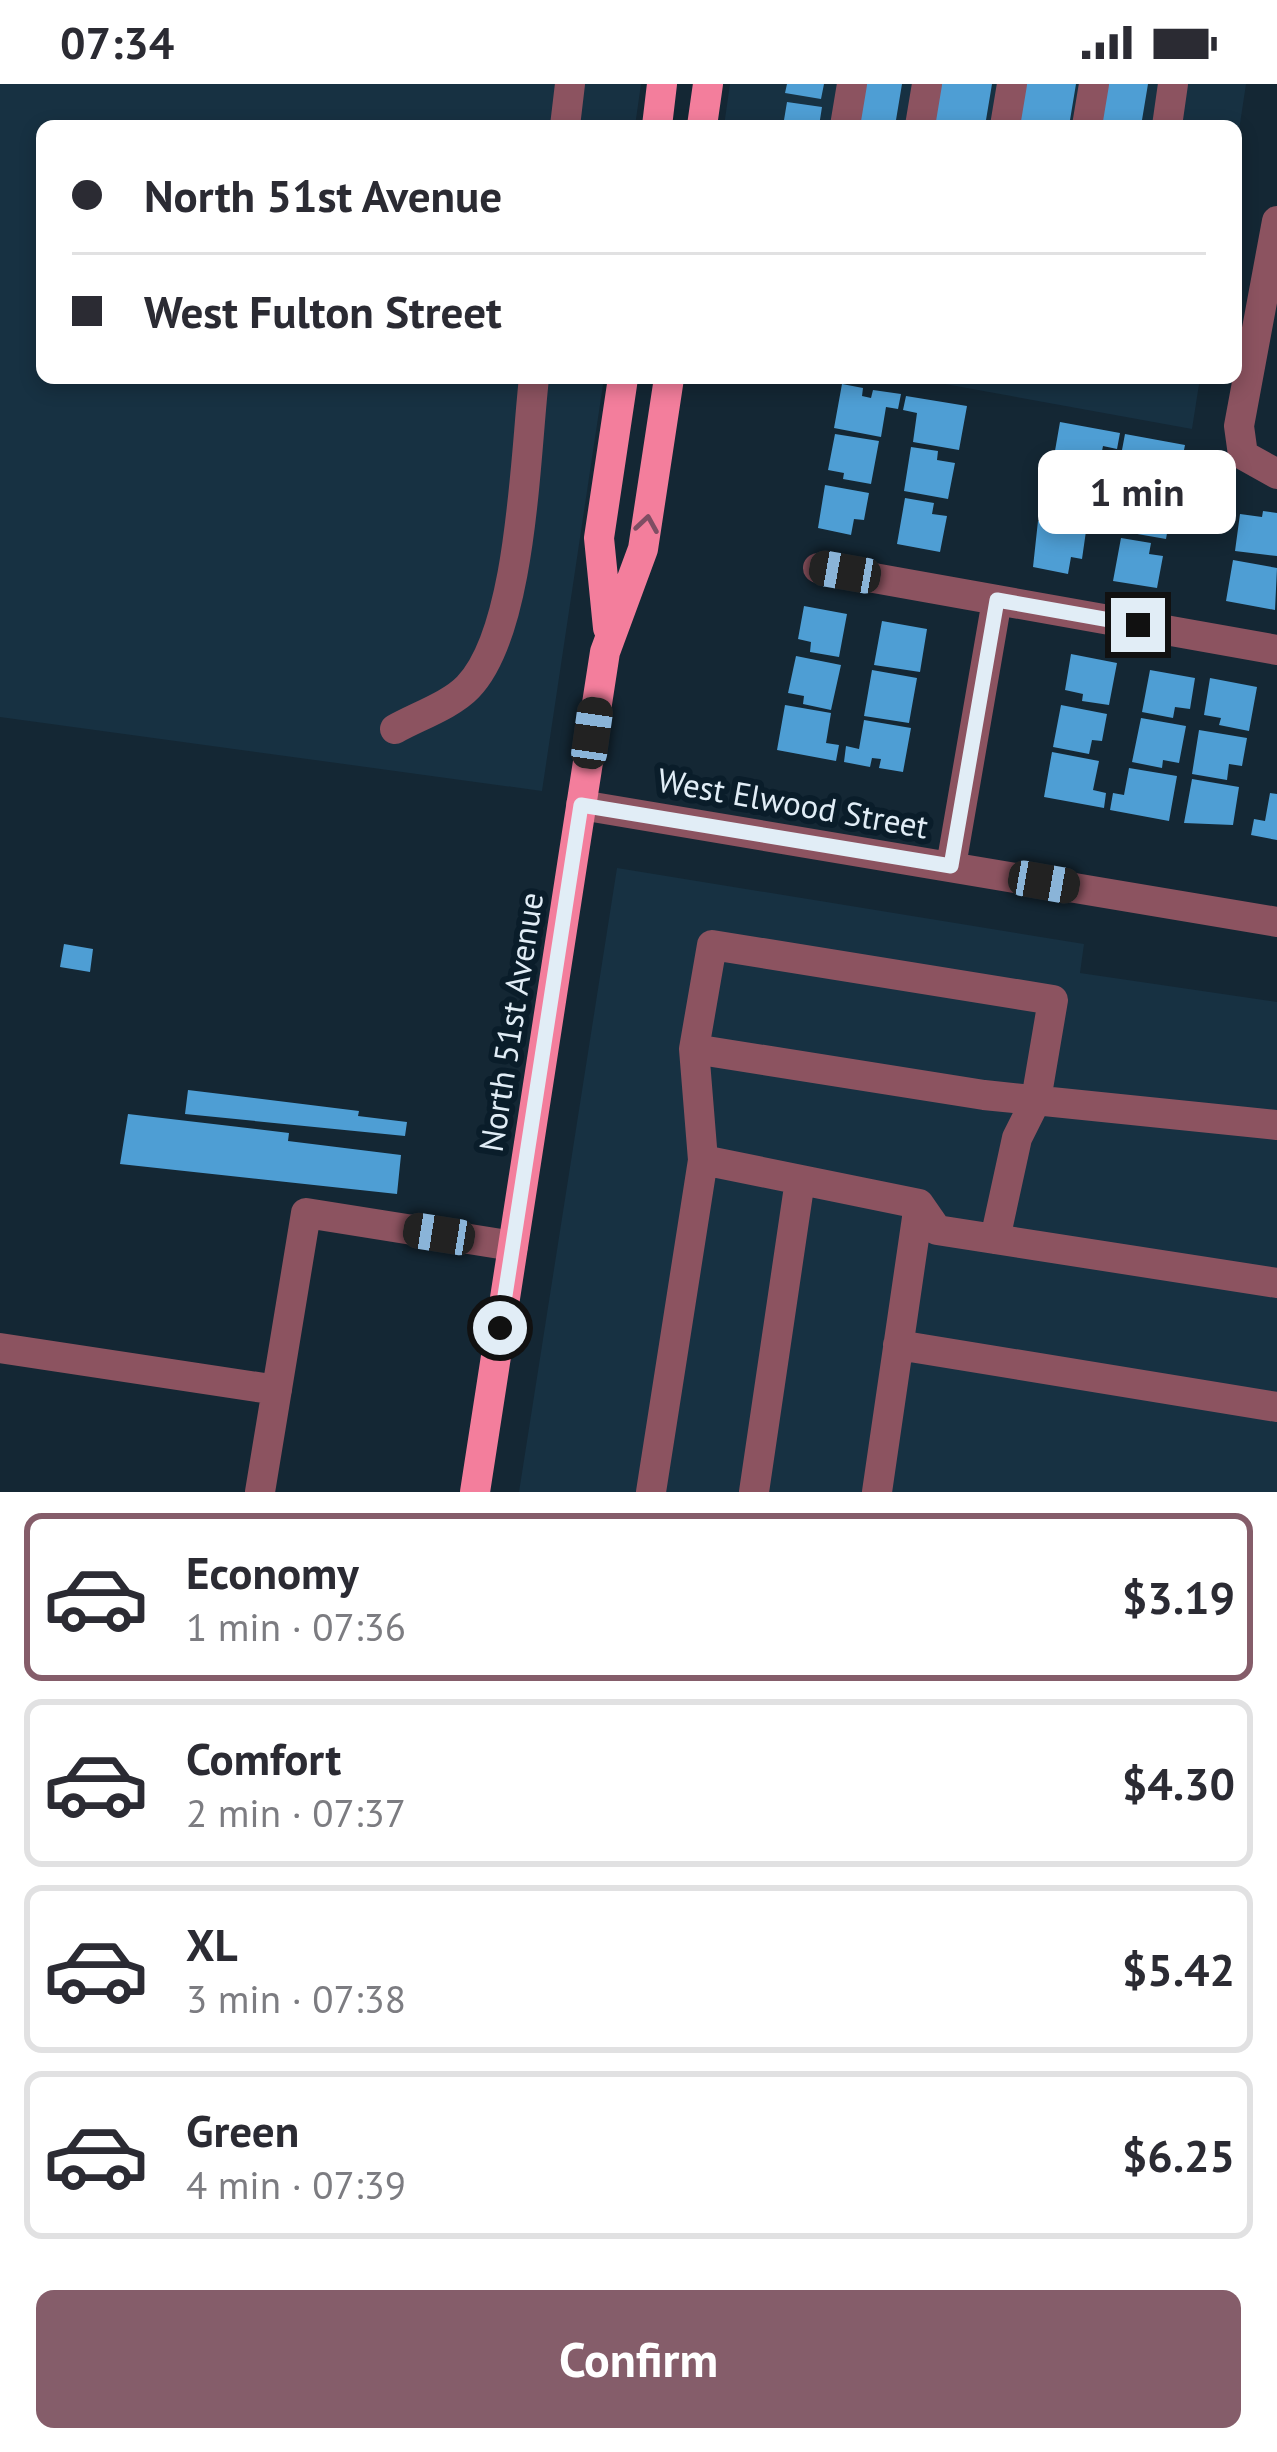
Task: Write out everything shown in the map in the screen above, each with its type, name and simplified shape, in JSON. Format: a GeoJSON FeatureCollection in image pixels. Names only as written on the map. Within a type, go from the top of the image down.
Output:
{"type":"FeatureCollection","features":[{"type":"Feature","properties":{"kind":"main road"},"geometry":{"type":"LineString","coordinates":[[658,120],[662,84]]}},
{"type":"Feature","properties":{"kind":"main road"},"geometry":{"type":"LineString","coordinates":[[704,120],[708,84]]}},
{"type":"Feature","properties":{"kind":"main road"},"geometry":{"type":"LineString","coordinates":[[608,634],[599,538],[622,384]]}},
{"type":"Feature","properties":{"kind":"main road"},"geometry":{"type":"LineString","coordinates":[[608,634],[643,549],[668,384]]}},
{"type":"Feature","properties":{"kind":"main road","name":"North 51st Avenue"},"geometry":{"type":"LineString","coordinates":[[475,1492],[608,634]]}},
{"type":"Feature","properties":{"kind":"street"},"geometry":{"type":"LineString","coordinates":[[566,120],[570,84]]}},
{"type":"Feature","properties":{"kind":"street"},"geometry":{"type":"LineString","coordinates":[[846,120],[852,84]]}},
{"type":"Feature","properties":{"kind":"street"},"geometry":{"type":"LineString","coordinates":[[921,120],[927,84]]}},
{"type":"Feature","properties":{"kind":"street"},"geometry":{"type":"LineString","coordinates":[[1006,120],[1012,84]]}},
{"type":"Feature","properties":{"kind":"street"},"geometry":{"type":"LineString","coordinates":[[1088,120],[1094,84]]}},
{"type":"Feature","properties":{"kind":"street"},"geometry":{"type":"LineString","coordinates":[[1168,120],[1173,84]]}},
{"type":"Feature","properties":{"kind":"street"},"geometry":{"type":"LineString","coordinates":[[1277,222],[1239,426],[1243,455],[1277,474]]}},
{"type":"Feature","properties":{"kind":"street"},"geometry":{"type":"LineString","coordinates":[[394,729],[467,688],[493,644],[512,580],[533,384]]}},
{"type":"Feature","properties":{"kind":"street"},"geometry":{"type":"LineString","coordinates":[[818,568],[1277,650]]}},
{"type":"Feature","properties":{"kind":"street"},"geometry":{"type":"LineString","coordinates":[[951,866],[997,600]]}},
{"type":"Feature","properties":{"kind":"street","name":"West Elwood Street"},"geometry":{"type":"LineString","coordinates":[[581,805],[1277,922]]}},
{"type":"Feature","properties":{"kind":"street"},"geometry":{"type":"LineString","coordinates":[[651,1492],[704,1160],[694,1048],[712,945],[1053,1000],[1036,1100],[1017,1138],[995,1239]]}},
{"type":"Feature","properties":{"kind":"street"},"geometry":{"type":"LineString","coordinates":[[694,1048],[1036,1100],[1277,1125]]}},
{"type":"Feature","properties":{"kind":"street"},"geometry":{"type":"LineString","coordinates":[[704,1160],[919,1204],[938,1230],[1277,1283]]}},
{"type":"Feature","properties":{"kind":"street"},"geometry":{"type":"LineString","coordinates":[[754,1492],[800,1180]]}},
{"type":"Feature","properties":{"kind":"street"},"geometry":{"type":"LineString","coordinates":[[877,1492],[919,1204]]}},
{"type":"Feature","properties":{"kind":"street"},"geometry":{"type":"LineString","coordinates":[[260,1492],[306,1213],[513,1246]]}},
{"type":"Feature","properties":{"kind":"street"},"geometry":{"type":"LineString","coordinates":[[898,1345],[1277,1406]]}},
{"type":"Feature","properties":{"kind":"street"},"geometry":{"type":"LineString","coordinates":[[0,1348],[277,1390]]}},
{"type":"Feature","properties":{"kind":"shaded area"},"geometry":{"type":"Polygon","coordinates":[[[0,84],[641,84],[636,120],[36,120],[36,384],[603,384],[542,791],[0,717],[0,84]]]}},
{"type":"Feature","properties":{"kind":"shaded area"},"geometry":{"type":"Polygon","coordinates":[[[730,84],[1246,84],[1241,120],[725,120],[730,84]]]}},
{"type":"Feature","properties":{"kind":"shaded area"},"geometry":{"type":"Polygon","coordinates":[[[945,384],[1199,384],[1192,429],[945,384]]]}},
{"type":"Feature","properties":{"kind":"shaded area"},"geometry":{"type":"Polygon","coordinates":[[[617,868],[1084,944],[1080,973],[1277,1002],[1277,1492],[519,1492],[617,868]]]}},
{"type":"Feature","properties":{"kind":"building"},"geometry":{"type":"Polygon","coordinates":[[[787,84],[824,84],[821,99],[785,93],[787,84]]]}},
{"type":"Feature","properties":{"kind":"building"},"geometry":{"type":"Polygon","coordinates":[[[866,84],[902,84],[896,120],[860,120],[866,84]]]}},
{"type":"Feature","properties":{"kind":"building"},"geometry":{"type":"Polygon","coordinates":[[[936,84],[992,84],[986,120],[930,120],[936,84]]]}},
{"type":"Feature","properties":{"kind":"building"},"geometry":{"type":"Polygon","coordinates":[[[1021,84],[1076,84],[1070,120],[1015,120],[1021,84]]]}},
{"type":"Feature","properties":{"kind":"building"},"geometry":{"type":"Polygon","coordinates":[[[1105,84],[1148,84],[1142,120],[1099,120],[1105,84]]]}},
{"type":"Feature","properties":{"kind":"building"},"geometry":{"type":"Polygon","coordinates":[[[787,102],[822,107],[820,120],[784,120],[787,102]]]}},
{"type":"Feature","properties":{"kind":"building"},"geometry":{"type":"Polygon","coordinates":[[[842,384],[863,388],[862,396],[871,398],[873,390],[901,394],[898,409],[886,407],[881,437],[834,428],[842,384]]]}},
{"type":"Feature","properties":{"kind":"building"},"geometry":{"type":"Polygon","coordinates":[[[906,396],[967,406],[959,450],[913,442],[917,413],[903,410],[906,396]]]}},
{"type":"Feature","properties":{"kind":"building"},"geometry":{"type":"Polygon","coordinates":[[[1060,422],[1120,433],[1117,449],[1103,446],[1097,476],[1052,468],[1060,422]]]}},
{"type":"Feature","properties":{"kind":"building"},"geometry":{"type":"Polygon","coordinates":[[[835,434],[879,441],[871,484],[843,479],[844,473],[828,470],[835,434]]]}},
{"type":"Feature","properties":{"kind":"building"},"geometry":{"type":"Polygon","coordinates":[[[1125,434],[1185,445],[1176,490],[1130,481],[1135,453],[1122,450],[1125,434]]]}},
{"type":"Feature","properties":{"kind":"building"},"geometry":{"type":"Polygon","coordinates":[[[911,447],[938,451],[937,460],[955,463],[948,499],[904,491],[911,447]]]}},
{"type":"Feature","properties":{"kind":"building"},"geometry":{"type":"Polygon","coordinates":[[[1078,476],[1097,480],[1089,524],[1061,519],[1063,512],[1044,509],[1049,482],[1076,487],[1078,476]]]}},
{"type":"Feature","properties":{"kind":"building"},"geometry":{"type":"Polygon","coordinates":[[[825,485],[869,493],[864,520],[854,519],[851,535],[818,528],[825,485]]]}},
{"type":"Feature","properties":{"kind":"building"},"geometry":{"type":"Polygon","coordinates":[[[1128,485],[1174,493],[1166,539],[1120,531],[1128,485]]]}},
{"type":"Feature","properties":{"kind":"building"},"geometry":{"type":"Polygon","coordinates":[[[905,498],[934,503],[932,514],[947,516],[940,552],[897,544],[905,498]]]}},
{"type":"Feature","properties":{"kind":"building"},"geometry":{"type":"Polygon","coordinates":[[[1263,511],[1277,513],[1277,556],[1235,551],[1240,514],[1262,517],[1263,511]]]}},
{"type":"Feature","properties":{"kind":"building"},"geometry":{"type":"Polygon","coordinates":[[[1038,521],[1086,531],[1082,559],[1071,557],[1068,574],[1033,567],[1038,521]]]}},
{"type":"Feature","properties":{"kind":"building"},"geometry":{"type":"Polygon","coordinates":[[[1121,538],[1151,543],[1149,554],[1163,556],[1157,588],[1113,581],[1121,538]]]}},
{"type":"Feature","properties":{"kind":"building"},"geometry":{"type":"Polygon","coordinates":[[[1233,560],[1277,568],[1275,610],[1226,601],[1233,560]]]}},
{"type":"Feature","properties":{"kind":"building"},"geometry":{"type":"Polygon","coordinates":[[[804,606],[847,614],[839,657],[810,652],[811,642],[798,639],[804,606]]]}},
{"type":"Feature","properties":{"kind":"building"},"geometry":{"type":"Polygon","coordinates":[[[882,621],[927,629],[920,672],[874,665],[882,621]]]}},
{"type":"Feature","properties":{"kind":"building"},"geometry":{"type":"Polygon","coordinates":[[[1071,654],[1117,663],[1109,705],[1082,701],[1083,694],[1065,690],[1071,654]]]}},
{"type":"Feature","properties":{"kind":"building"},"geometry":{"type":"Polygon","coordinates":[[[796,656],[841,665],[831,710],[803,704],[804,696],[788,693],[796,656]]]}},
{"type":"Feature","properties":{"kind":"building"},"geometry":{"type":"Polygon","coordinates":[[[872,670],[917,678],[909,723],[864,716],[872,670]]]}},
{"type":"Feature","properties":{"kind":"building"},"geometry":{"type":"Polygon","coordinates":[[[1150,670],[1195,678],[1190,709],[1175,707],[1173,718],[1142,712],[1150,670]]]}},
{"type":"Feature","properties":{"kind":"building"},"geometry":{"type":"Polygon","coordinates":[[[1210,678],[1257,687],[1249,731],[1219,725],[1221,718],[1204,715],[1210,678]]]}},
{"type":"Feature","properties":{"kind":"building"},"geometry":{"type":"Polygon","coordinates":[[[785,705],[831,713],[826,743],[839,745],[836,761],[777,750],[785,705]]]}},
{"type":"Feature","properties":{"kind":"building"},"geometry":{"type":"Polygon","coordinates":[[[1061,705],[1107,714],[1102,741],[1092,740],[1089,754],[1053,747],[1061,705]]]}},
{"type":"Feature","properties":{"kind":"building"},"geometry":{"type":"Polygon","coordinates":[[[1141,718],[1186,726],[1179,763],[1163,760],[1162,768],[1132,762],[1141,718]]]}},
{"type":"Feature","properties":{"kind":"building"},"geometry":{"type":"Polygon","coordinates":[[[864,720],[911,728],[903,772],[879,768],[881,759],[872,758],[870,767],[844,762],[846,746],[859,749],[864,720]]]}},
{"type":"Feature","properties":{"kind":"building"},"geometry":{"type":"Polygon","coordinates":[[[1199,730],[1247,738],[1242,766],[1229,764],[1227,780],[1192,774],[1199,730]]]}},
{"type":"Feature","properties":{"kind":"building"},"geometry":{"type":"Polygon","coordinates":[[[1052,752],[1099,761],[1093,790],[1106,793],[1104,808],[1044,797],[1052,752]]]}},
{"type":"Feature","properties":{"kind":"building"},"geometry":{"type":"Polygon","coordinates":[[[1129,768],[1177,776],[1169,821],[1110,810],[1113,793],[1124,795],[1129,768]]]}},
{"type":"Feature","properties":{"kind":"building"},"geometry":{"type":"Polygon","coordinates":[[[1192,779],[1239,787],[1233,825],[1184,823],[1192,779]]]}},
{"type":"Feature","properties":{"kind":"building"},"geometry":{"type":"Polygon","coordinates":[[[1270,793],[1277,794],[1277,840],[1251,835],[1254,819],[1265,821],[1270,793]]]}},
{"type":"Feature","properties":{"kind":"building"},"geometry":{"type":"Polygon","coordinates":[[[64,944],[93,949],[90,972],[60,967],[64,944]]]}},
{"type":"Feature","properties":{"kind":"building"},"geometry":{"type":"Polygon","coordinates":[[[188,1090],[359,1111],[358,1116],[407,1122],[405,1136],[185,1114],[188,1090]]]}},
{"type":"Feature","properties":{"kind":"building"},"geometry":{"type":"Polygon","coordinates":[[[128,1114],[289,1133],[288,1141],[401,1155],[397,1194],[120,1164],[128,1114]]]}},
{"type":"Feature","properties":{"kind":"route"},"geometry":{"type":"LineString","coordinates":[[500,1328],[581,805],[951,866],[997,600],[1138,625]]}}]}
